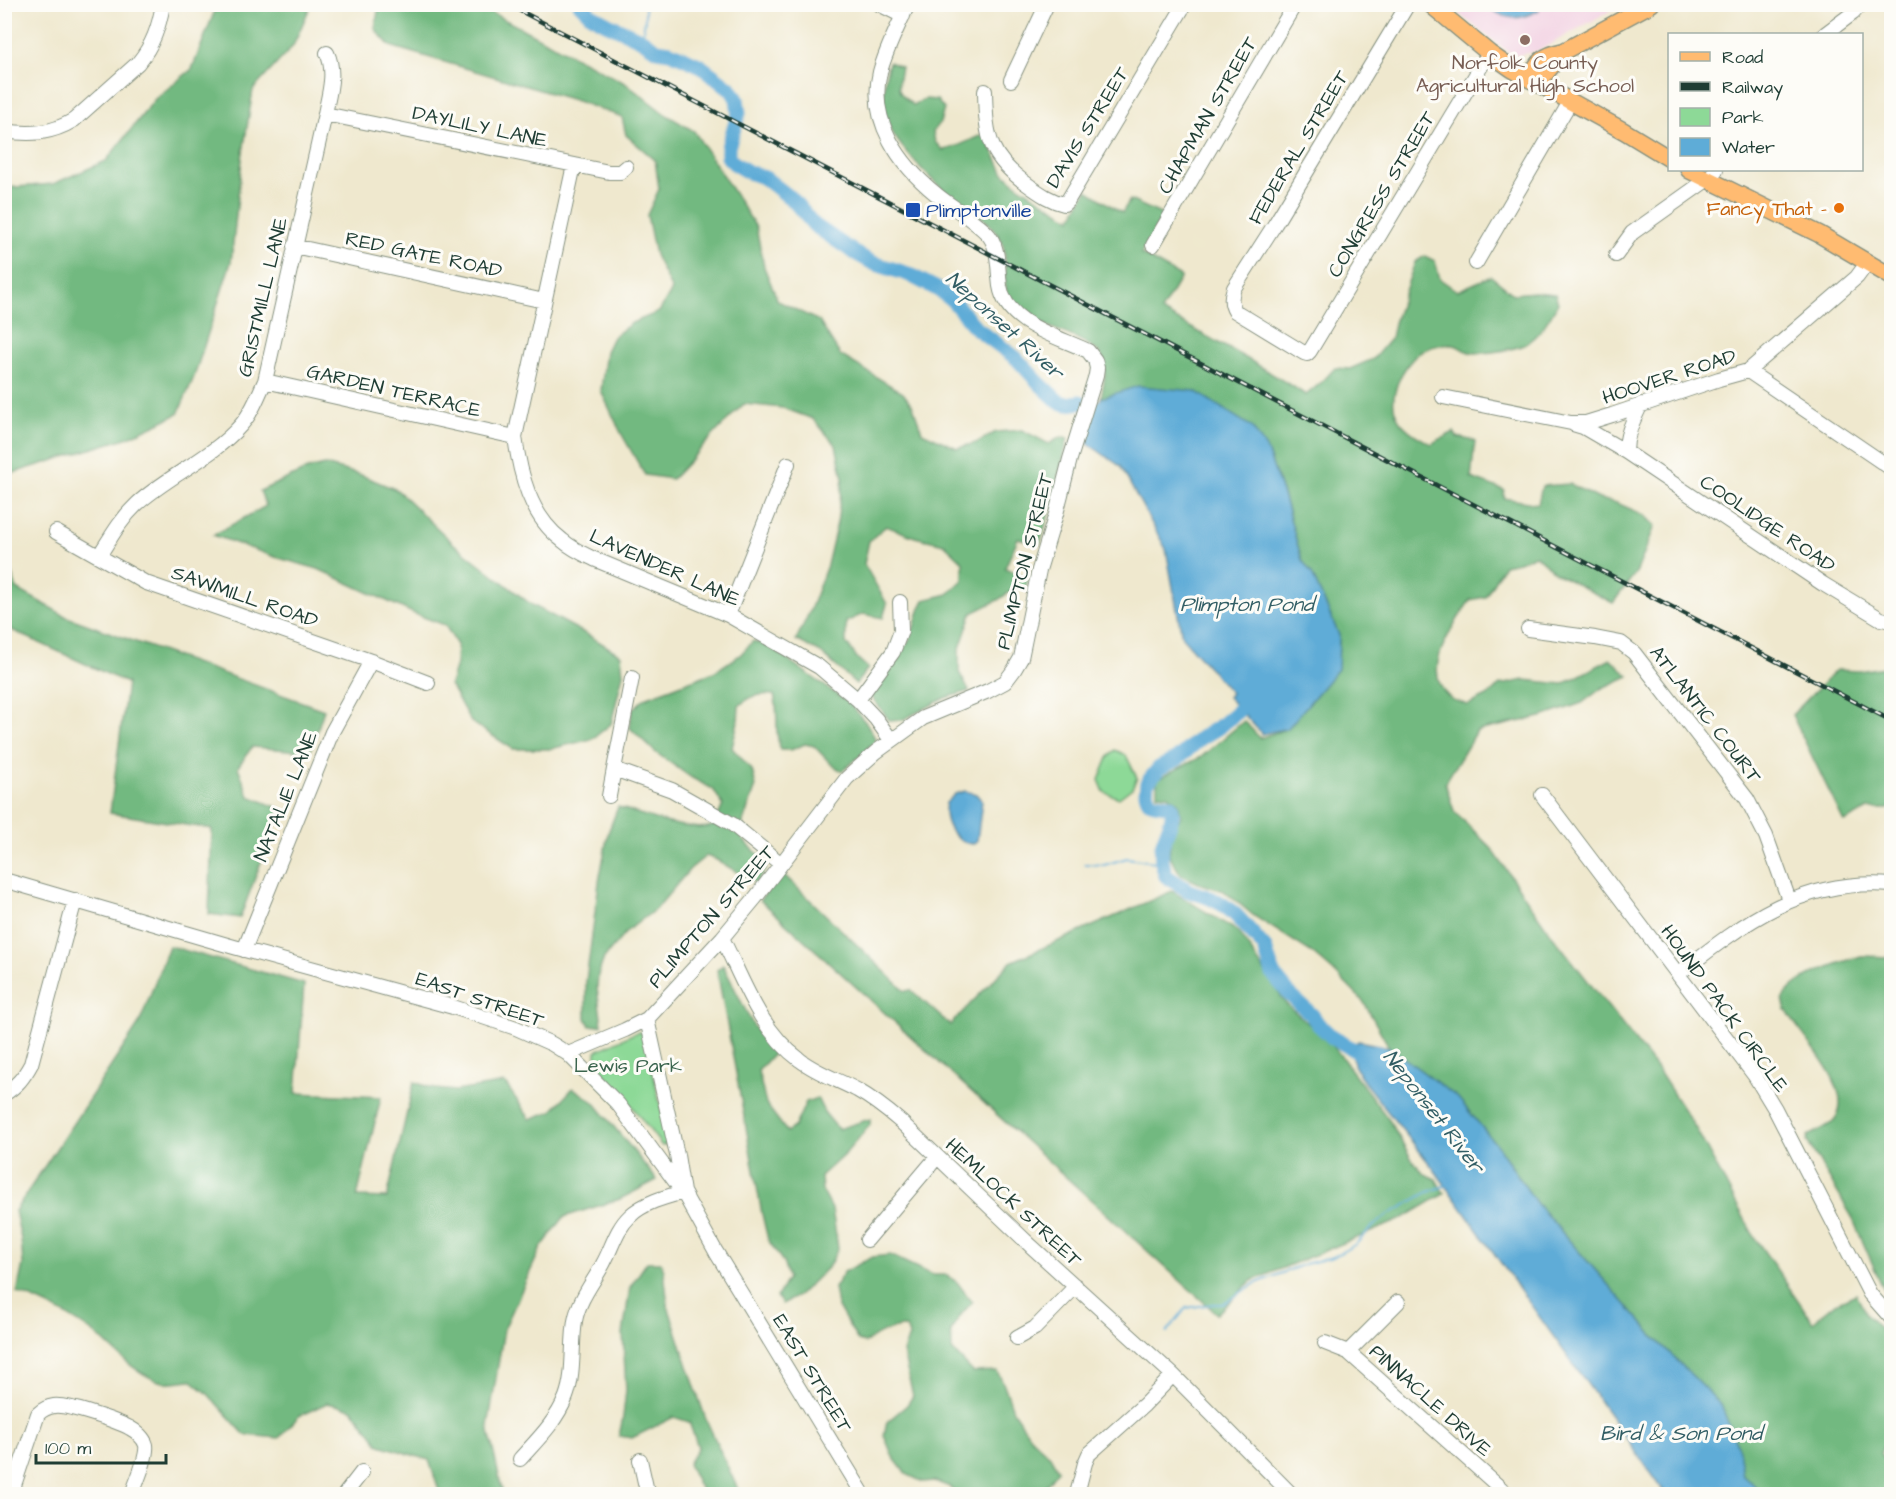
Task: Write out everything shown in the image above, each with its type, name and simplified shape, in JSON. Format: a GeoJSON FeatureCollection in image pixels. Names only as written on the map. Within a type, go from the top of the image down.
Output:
{"type":"FeatureCollection","features":[{"type":"Feature","properties":{"kind":"main road"},"geometry":{"type":"LineString","coordinates":[[1430,4],[1489,53],[1531,80],[1668,158]]}},
{"type":"Feature","properties":{"kind":"main road"},"geometry":{"type":"LineString","coordinates":[[1531,80],[1545,74],[1564,51],[1651,4]]}},
{"type":"Feature","properties":{"kind":"main road"},"geometry":{"type":"LineString","coordinates":[[1695,171],[1712,174],[1892,277]]}},
{"type":"Feature","properties":{"kind":"street"},"geometry":{"type":"LineString","coordinates":[[4,132],[36,134],[48,132],[74,120],[150,48],[157,33],[163,4]]}},
{"type":"Feature","properties":{"kind":"street"},"geometry":{"type":"LineString","coordinates":[[879,4],[905,10]]}},
{"type":"Feature","properties":{"kind":"street"},"geometry":{"type":"LineString","coordinates":[[1011,80],[1047,4]]}},
{"type":"Feature","properties":{"kind":"street","name":"DAVIS STREET"},"geometry":{"type":"LineString","coordinates":[[985,91],[986,126],[999,159],[1007,170],[1024,183],[1053,202],[1064,204],[1185,4]]}},
{"type":"Feature","properties":{"kind":"street","name":"CHAPMAN STREET"},"geometry":{"type":"LineString","coordinates":[[1153,245],[1216,142],[1234,106],[1295,4]]}},
{"type":"Feature","properties":{"kind":"street","name":"FEDERAL STREET"},"geometry":{"type":"LineString","coordinates":[[1307,354],[1235,311],[1231,298],[1234,288],[1408,4]]}},
{"type":"Feature","properties":{"kind":"street"},"geometry":{"type":"LineString","coordinates":[[1826,33],[1861,4]]}},
{"type":"Feature","properties":{"kind":"street","name":"PLIMPTON STREET"},"geometry":{"type":"LineString","coordinates":[[568,1054],[647,1019],[722,938],[847,778],[891,740],[923,718],[1005,682],[1021,658],[1039,570],[1097,368],[1093,357],[1085,350],[1027,323],[1010,309],[1001,294],[995,248],[989,235],[926,186],[896,151],[885,133],[879,111],[878,87],[884,59],[905,10]]}},
{"type":"Feature","properties":{"kind":"street","name":"GRISTMILL LANE"},"geometry":{"type":"LineString","coordinates":[[99,556],[116,527],[138,503],[220,445],[242,424],[265,381],[325,114],[332,71],[332,64],[327,53]]}},
{"type":"Feature","properties":{"kind":"street","name":"CONGRESS STREET"},"geometry":{"type":"LineString","coordinates":[[1307,354],[1489,53]]}},
{"type":"Feature","properties":{"kind":"street"},"geometry":{"type":"LineString","coordinates":[[1476,263],[1570,102]]}},
{"type":"Feature","properties":{"kind":"street","name":"DAYLILY LANE"},"geometry":{"type":"LineString","coordinates":[[325,114],[574,165],[616,172],[626,167]]}},
{"type":"Feature","properties":{"kind":"street","name":"LAVENDER LANE"},"geometry":{"type":"LineString","coordinates":[[574,165],[515,437],[523,479],[536,510],[560,539],[594,559],[728,615],[819,668],[858,700],[891,740]]}},
{"type":"Feature","properties":{"kind":"street"},"geometry":{"type":"LineString","coordinates":[[1616,255],[1632,233],[1712,174]]}},
{"type":"Feature","properties":{"kind":"street","name":"RED GATE ROAD"},"geometry":{"type":"LineString","coordinates":[[294,246],[544,301]]}},
{"type":"Feature","properties":{"kind":"street","name":"HOOVER ROAD"},"geometry":{"type":"LineString","coordinates":[[1443,397],[1571,423],[1586,423],[1749,371],[1857,277],[1868,262]]}},
{"type":"Feature","properties":{"kind":"street"},"geometry":{"type":"LineString","coordinates":[[1749,371],[1892,469]]}},
{"type":"Feature","properties":{"kind":"street","name":"GARDEN TERRACE"},"geometry":{"type":"LineString","coordinates":[[265,381],[515,437]]}},
{"type":"Feature","properties":{"kind":"street"},"geometry":{"type":"LineString","coordinates":[[1626,452],[1630,424],[1641,404]]}},
{"type":"Feature","properties":{"kind":"street","name":"COOLIDGE ROAD"},"geometry":{"type":"LineString","coordinates":[[1571,423],[1589,430],[1626,452],[1823,584],[1881,619],[1892,621]]}},
{"type":"Feature","properties":{"kind":"street"},"geometry":{"type":"LineString","coordinates":[[728,615],[788,464]]}},
{"type":"Feature","properties":{"kind":"street","name":"SAWMILL ROAD"},"geometry":{"type":"LineString","coordinates":[[56,532],[146,583],[371,660],[428,683]]}},
{"type":"Feature","properties":{"kind":"street"},"geometry":{"type":"LineString","coordinates":[[858,700],[893,652],[901,631],[900,602]]}},
{"type":"Feature","properties":{"kind":"street","name":"ATLANTIC COURT"},"geometry":{"type":"LineString","coordinates":[[1528,630],[1621,643],[1634,653],[1747,799],[1766,836],[1789,900]]}},
{"type":"Feature","properties":{"kind":"street","name":"NATALIE LANE"},"geometry":{"type":"LineString","coordinates":[[244,950],[332,732],[371,660]]}},
{"type":"Feature","properties":{"kind":"street"},"geometry":{"type":"LineString","coordinates":[[609,796],[632,678]]}},
{"type":"Feature","properties":{"kind":"street"},"geometry":{"type":"LineString","coordinates":[[614,769],[672,790],[732,824],[781,864]]}},
{"type":"Feature","properties":{"kind":"street","name":"HOUND PACK CIRCLE"},"geometry":{"type":"LineString","coordinates":[[1542,795],[1765,1091],[1870,1294],[1892,1319]]}},
{"type":"Feature","properties":{"kind":"street","name":"EAST STREET"},"geometry":{"type":"LineString","coordinates":[[4,880],[244,950],[453,1007],[516,1028],[568,1054],[618,1104],[683,1192],[716,1252],[863,1494]]}},
{"type":"Feature","properties":{"kind":"street"},"geometry":{"type":"LineString","coordinates":[[1678,974],[1732,932],[1789,900],[1853,885],[1892,885]]}},
{"type":"Feature","properties":{"kind":"street"},"geometry":{"type":"LineString","coordinates":[[4,1094],[23,1079],[31,1064],[75,900]]}},
{"type":"Feature","properties":{"kind":"street","name":"HEMLOCK STREET"},"geometry":{"type":"LineString","coordinates":[[722,938],[758,1010],[776,1038],[799,1060],[856,1089],[883,1106],[1173,1375],[1291,1494]]}},
{"type":"Feature","properties":{"kind":"street"},"geometry":{"type":"LineString","coordinates":[[520,1459],[553,1422],[566,1396],[572,1369],[575,1322],[579,1305],[604,1262],[621,1226],[630,1215],[642,1208],[683,1192],[647,1019]]}},
{"type":"Feature","properties":{"kind":"street"},"geometry":{"type":"LineString","coordinates":[[867,1240],[936,1157]]}},
{"type":"Feature","properties":{"kind":"street"},"geometry":{"type":"LineString","coordinates":[[1017,1338],[1035,1328],[1076,1286]]}},
{"type":"Feature","properties":{"kind":"street"},"geometry":{"type":"LineString","coordinates":[[1348,1352],[1398,1302]]}},
{"type":"Feature","properties":{"kind":"street","name":"PINNACLE DRIVE"},"geometry":{"type":"LineString","coordinates":[[1325,1343],[1348,1352],[1507,1494]]}},
{"type":"Feature","properties":{"kind":"street"},"geometry":{"type":"LineString","coordinates":[[1077,1494],[1084,1463],[1089,1454],[1144,1405],[1173,1375]]}},
{"type":"Feature","properties":{"kind":"street"},"geometry":{"type":"LineString","coordinates":[[11,1494],[38,1414],[52,1406],[64,1406],[104,1419],[130,1428],[138,1434],[146,1445],[132,1494]]}},
{"type":"Feature","properties":{"kind":"street"},"geometry":{"type":"LineString","coordinates":[[640,1460],[646,1487],[650,1494]]}},
{"type":"Feature","properties":{"kind":"street"},"geometry":{"type":"LineString","coordinates":[[345,1494],[362,1472]]}},
{"type":"Feature","properties":{"kind":"shaded area","name":"Norfolk County Agricultural High School"},"geometry":{"type":"Polygon","coordinates":[[[1447,5],[1621,5],[1538,51],[1514,56],[1447,5]]]}},
{"type":"Feature","properties":{"kind":"green space"},"geometry":{"type":"Polygon","coordinates":[[[217,5],[311,5],[293,46],[253,90],[242,159],[231,262],[194,377],[178,414],[129,437],[10,474],[5,480],[5,188],[53,184],[106,161],[155,99],[192,69],[217,5]]]}},
{"type":"Feature","properties":{"kind":"green space"},"geometry":{"type":"Polygon","coordinates":[[[379,5],[477,5],[625,83],[665,114],[694,131],[756,227],[764,267],[778,301],[819,321],[840,355],[903,393],[913,406],[922,432],[957,448],[976,443],[996,432],[1022,430],[1049,444],[1059,438],[1068,438],[1040,544],[1018,538],[1005,568],[1028,578],[1026,587],[1018,586],[998,600],[972,613],[959,651],[959,672],[969,691],[945,698],[902,720],[890,721],[870,695],[907,644],[924,600],[948,594],[963,580],[963,562],[944,544],[915,537],[886,526],[869,541],[864,564],[887,604],[883,618],[863,614],[846,622],[846,643],[868,668],[856,684],[821,653],[796,640],[827,565],[837,523],[843,478],[836,445],[813,419],[783,408],[744,404],[672,479],[645,475],[601,391],[606,351],[613,337],[632,323],[659,312],[672,290],[655,255],[647,215],[659,189],[655,160],[626,135],[622,117],[577,101],[390,46],[375,29],[379,5]]]}},
{"type":"Feature","properties":{"kind":"green space"},"geometry":{"type":"Polygon","coordinates":[[[889,62],[901,67],[899,89],[907,100],[913,105],[925,99],[937,100],[944,109],[940,123],[933,132],[935,142],[943,150],[985,134],[1003,172],[1017,185],[1071,219],[1087,190],[1122,213],[1130,200],[1163,215],[1141,254],[1181,277],[1161,311],[1251,361],[1306,395],[1335,368],[1350,369],[1373,359],[1391,338],[1415,262],[1425,256],[1435,261],[1440,279],[1457,291],[1491,276],[1513,294],[1535,292],[1555,294],[1558,303],[1544,327],[1523,345],[1480,353],[1469,352],[1447,344],[1422,351],[1408,365],[1397,384],[1394,403],[1397,417],[1410,431],[1431,444],[1454,432],[1457,437],[1475,441],[1471,478],[1504,490],[1504,498],[1538,504],[1542,486],[1570,484],[1599,499],[1617,503],[1644,515],[1655,526],[1637,571],[1613,603],[1557,574],[1535,555],[1504,565],[1485,597],[1470,600],[1448,635],[1438,662],[1437,675],[1441,687],[1450,698],[1468,705],[1487,696],[1500,685],[1525,680],[1563,684],[1611,659],[1629,676],[1602,688],[1582,703],[1545,716],[1477,731],[1445,783],[1454,811],[1492,849],[1548,930],[1660,1073],[1696,1129],[1755,1238],[1813,1322],[1836,1303],[1856,1294],[1866,1314],[1891,1341],[1891,1434],[1880,1453],[1891,1470],[1891,1494],[1764,1494],[1743,1476],[1739,1450],[1721,1405],[1656,1339],[1537,1204],[1499,1148],[1458,1098],[1389,1047],[1363,1001],[1311,952],[1254,916],[1224,891],[1181,875],[1169,855],[1172,832],[1181,816],[1178,802],[1167,795],[1157,794],[1157,779],[1201,757],[1244,721],[1260,738],[1288,728],[1338,669],[1339,635],[1312,574],[1302,560],[1284,497],[1267,450],[1110,396],[1101,398],[1105,367],[1102,357],[1090,345],[1024,316],[1017,310],[1006,290],[1005,254],[995,230],[982,217],[938,185],[896,138],[887,121],[884,107],[889,62]]]}},
{"type":"Feature","properties":{"kind":"green space"},"geometry":{"type":"Polygon","coordinates":[[[325,465],[361,475],[397,490],[454,544],[532,605],[621,655],[623,674],[611,724],[592,739],[550,749],[513,749],[471,722],[450,685],[456,664],[457,645],[445,625],[415,614],[318,569],[275,557],[213,535],[266,506],[260,491],[308,469],[325,465]]]}},
{"type":"Feature","properties":{"kind":"green space"},"geometry":{"type":"Polygon","coordinates":[[[5,557],[17,589],[67,617],[324,710],[310,752],[252,747],[238,767],[249,796],[281,809],[240,918],[209,914],[212,829],[110,813],[127,683],[5,627],[5,557]]]}},
{"type":"Feature","properties":{"kind":"green space"},"geometry":{"type":"Polygon","coordinates":[[[753,641],[770,647],[850,704],[867,724],[876,740],[842,771],[832,765],[814,746],[805,744],[791,750],[781,750],[777,736],[777,709],[774,695],[755,696],[739,706],[732,748],[752,770],[756,786],[743,822],[743,840],[766,861],[766,869],[756,883],[706,856],[690,869],[657,908],[627,931],[604,958],[598,975],[597,988],[602,1025],[590,1026],[586,1018],[586,981],[608,833],[618,807],[680,826],[705,827],[714,825],[723,805],[713,789],[692,778],[655,752],[630,728],[632,710],[645,698],[714,672],[740,655],[753,641]]]}},
{"type":"Feature","properties":{"kind":"green space"},"geometry":{"type":"Polygon","coordinates":[[[1891,666],[1891,807],[1868,809],[1844,822],[1792,715],[1836,670],[1860,671],[1891,666]]]}},
{"type":"Feature","properties":{"kind":"green space"},"geometry":{"type":"Polygon","coordinates":[[[1115,750],[1126,755],[1137,778],[1132,788],[1119,798],[1104,792],[1099,780],[1108,758],[1115,750]]]}},
{"type":"Feature","properties":{"kind":"green space"},"geometry":{"type":"Polygon","coordinates":[[[782,873],[905,991],[911,990],[950,1025],[1011,962],[1172,891],[1239,932],[1286,1004],[1331,1043],[1389,1120],[1411,1158],[1423,1173],[1436,1179],[1444,1194],[1400,1220],[1251,1281],[1217,1314],[760,900],[782,873]]]}},
{"type":"Feature","properties":{"kind":"green space"},"geometry":{"type":"Polygon","coordinates":[[[169,946],[304,984],[296,1093],[381,1097],[357,1197],[387,1198],[414,1082],[435,1089],[456,1091],[505,1083],[530,1119],[552,1111],[573,1088],[594,1102],[657,1180],[620,1199],[564,1217],[541,1248],[504,1329],[488,1427],[503,1494],[440,1494],[429,1460],[380,1445],[352,1409],[327,1403],[299,1416],[279,1438],[245,1435],[207,1393],[191,1380],[166,1382],[150,1377],[134,1368],[81,1324],[49,1306],[17,1293],[23,1264],[15,1211],[139,1024],[169,946]]]}},
{"type":"Feature","properties":{"kind":"green space"},"geometry":{"type":"Polygon","coordinates":[[[1861,956],[1891,957],[1891,991],[1885,1012],[1892,1046],[1891,1300],[1883,1288],[1851,1215],[1807,1141],[1808,1136],[1832,1122],[1839,1110],[1839,1097],[1826,1066],[1787,1011],[1783,999],[1789,991],[1807,977],[1861,956]]]}},
{"type":"Feature","properties":{"kind":"green space"},"geometry":{"type":"Polygon","coordinates":[[[723,965],[754,1027],[775,1052],[758,1071],[766,1104],[787,1132],[795,1126],[806,1102],[817,1098],[824,1112],[838,1129],[870,1119],[870,1125],[845,1154],[821,1176],[822,1190],[832,1209],[838,1248],[829,1266],[798,1296],[782,1304],[777,1297],[788,1278],[783,1262],[768,1240],[762,1214],[717,970],[723,965]]]}},
{"type":"Feature","properties":{"kind":"green space","name":"Lewis Park"},"geometry":{"type":"Polygon","coordinates":[[[637,1032],[644,1033],[669,1143],[662,1146],[622,1093],[596,1065],[596,1051],[637,1032]]]}},
{"type":"Feature","properties":{"kind":"green space"},"geometry":{"type":"Polygon","coordinates":[[[890,1255],[932,1275],[946,1275],[957,1282],[972,1302],[951,1331],[952,1350],[973,1372],[997,1371],[1014,1413],[1032,1439],[1050,1456],[1058,1470],[1045,1487],[1032,1494],[958,1494],[950,1487],[934,1481],[923,1482],[906,1474],[893,1457],[884,1435],[887,1422],[907,1405],[913,1396],[903,1352],[909,1336],[906,1327],[884,1332],[865,1343],[858,1341],[837,1305],[834,1288],[844,1272],[872,1257],[890,1255]]]}},
{"type":"Feature","properties":{"kind":"green space"},"geometry":{"type":"Polygon","coordinates":[[[647,1262],[661,1262],[668,1306],[705,1417],[740,1494],[703,1494],[688,1464],[698,1447],[689,1422],[674,1417],[632,1438],[619,1436],[626,1390],[623,1334],[630,1287],[647,1262]]]}},
{"type":"Feature","properties":{"kind":"water"},"geometry":{"type":"Polygon","coordinates":[[[1485,5],[1538,5],[1539,10],[1511,18],[1498,14],[1485,5]]]}},
{"type":"Feature","properties":{"kind":"water","name":"Plimpton Pond"},"geometry":{"type":"Polygon","coordinates":[[[1138,386],[1195,391],[1252,427],[1267,450],[1302,560],[1312,574],[1339,635],[1338,669],[1288,728],[1262,734],[1228,697],[1231,693],[1182,637],[1166,549],[1120,466],[1084,441],[1101,398],[1138,386]]]}},
{"type":"Feature","properties":{"kind":"water"},"geometry":{"type":"Polygon","coordinates":[[[965,791],[976,794],[982,801],[977,841],[974,844],[955,836],[946,817],[946,803],[955,794],[965,791]]]}},
{"type":"Feature","properties":{"kind":"water","name":"Bird & Son Pond"},"geometry":{"type":"Polygon","coordinates":[[[1358,1041],[1389,1047],[1458,1098],[1499,1148],[1537,1204],[1656,1339],[1721,1405],[1739,1450],[1743,1476],[1764,1494],[1666,1494],[1433,1168],[1364,1082],[1354,1065],[1352,1048],[1358,1041]]]}},
{"type":"Feature","properties":{"kind":"waterway","name":"Neponset River"},"geometry":{"type":"LineString","coordinates":[[580,4],[591,15],[642,40],[657,50],[670,52],[699,65],[731,89],[737,99],[739,113],[728,147],[728,157],[748,172],[765,178],[793,200],[814,225],[873,263],[908,274],[937,289],[952,300],[976,328],[1016,358],[1059,402],[1067,404],[1080,402],[1115,414]]}},
{"type":"Feature","properties":{"kind":"waterway"},"geometry":{"type":"LineString","coordinates":[[642,40],[645,4]]}},
{"type":"Feature","properties":{"kind":"waterway","name":"Neponset River"},"geometry":{"type":"LineString","coordinates":[[1249,694],[1239,710],[1177,759],[1159,768],[1147,783],[1146,793],[1149,801],[1171,806],[1171,821],[1161,851],[1166,876],[1189,891],[1222,904],[1236,915],[1265,948],[1273,974],[1291,996],[1332,1037],[1368,1058]]}},
{"type":"Feature","properties":{"kind":"waterway"},"geometry":{"type":"LineString","coordinates":[[1085,864],[1104,865],[1127,858],[1162,863]]}},
{"type":"Feature","properties":{"kind":"waterway"},"geometry":{"type":"LineString","coordinates":[[1167,1332],[1186,1308],[1223,1304],[1254,1284],[1305,1264],[1333,1257],[1356,1244],[1372,1227],[1388,1215],[1428,1192],[1447,1185]]}},
{"type":"Feature","properties":{"kind":"railway"},"geometry":{"type":"LineString","coordinates":[[507,4],[1892,721]]}},
{"type":"Feature","properties":{"kind":"place","name":"Norfolk County Agricultural High School"},"geometry":{"type":"Point","coordinates":[1525,40]}},
{"type":"Feature","properties":{"kind":"place","name":"Fancy That -"},"geometry":{"type":"Point","coordinates":[1839,208]}},
{"type":"Feature","properties":{"kind":"place","name":"Plimptonville"},"geometry":{"type":"Point","coordinates":[913,210]}}]}
